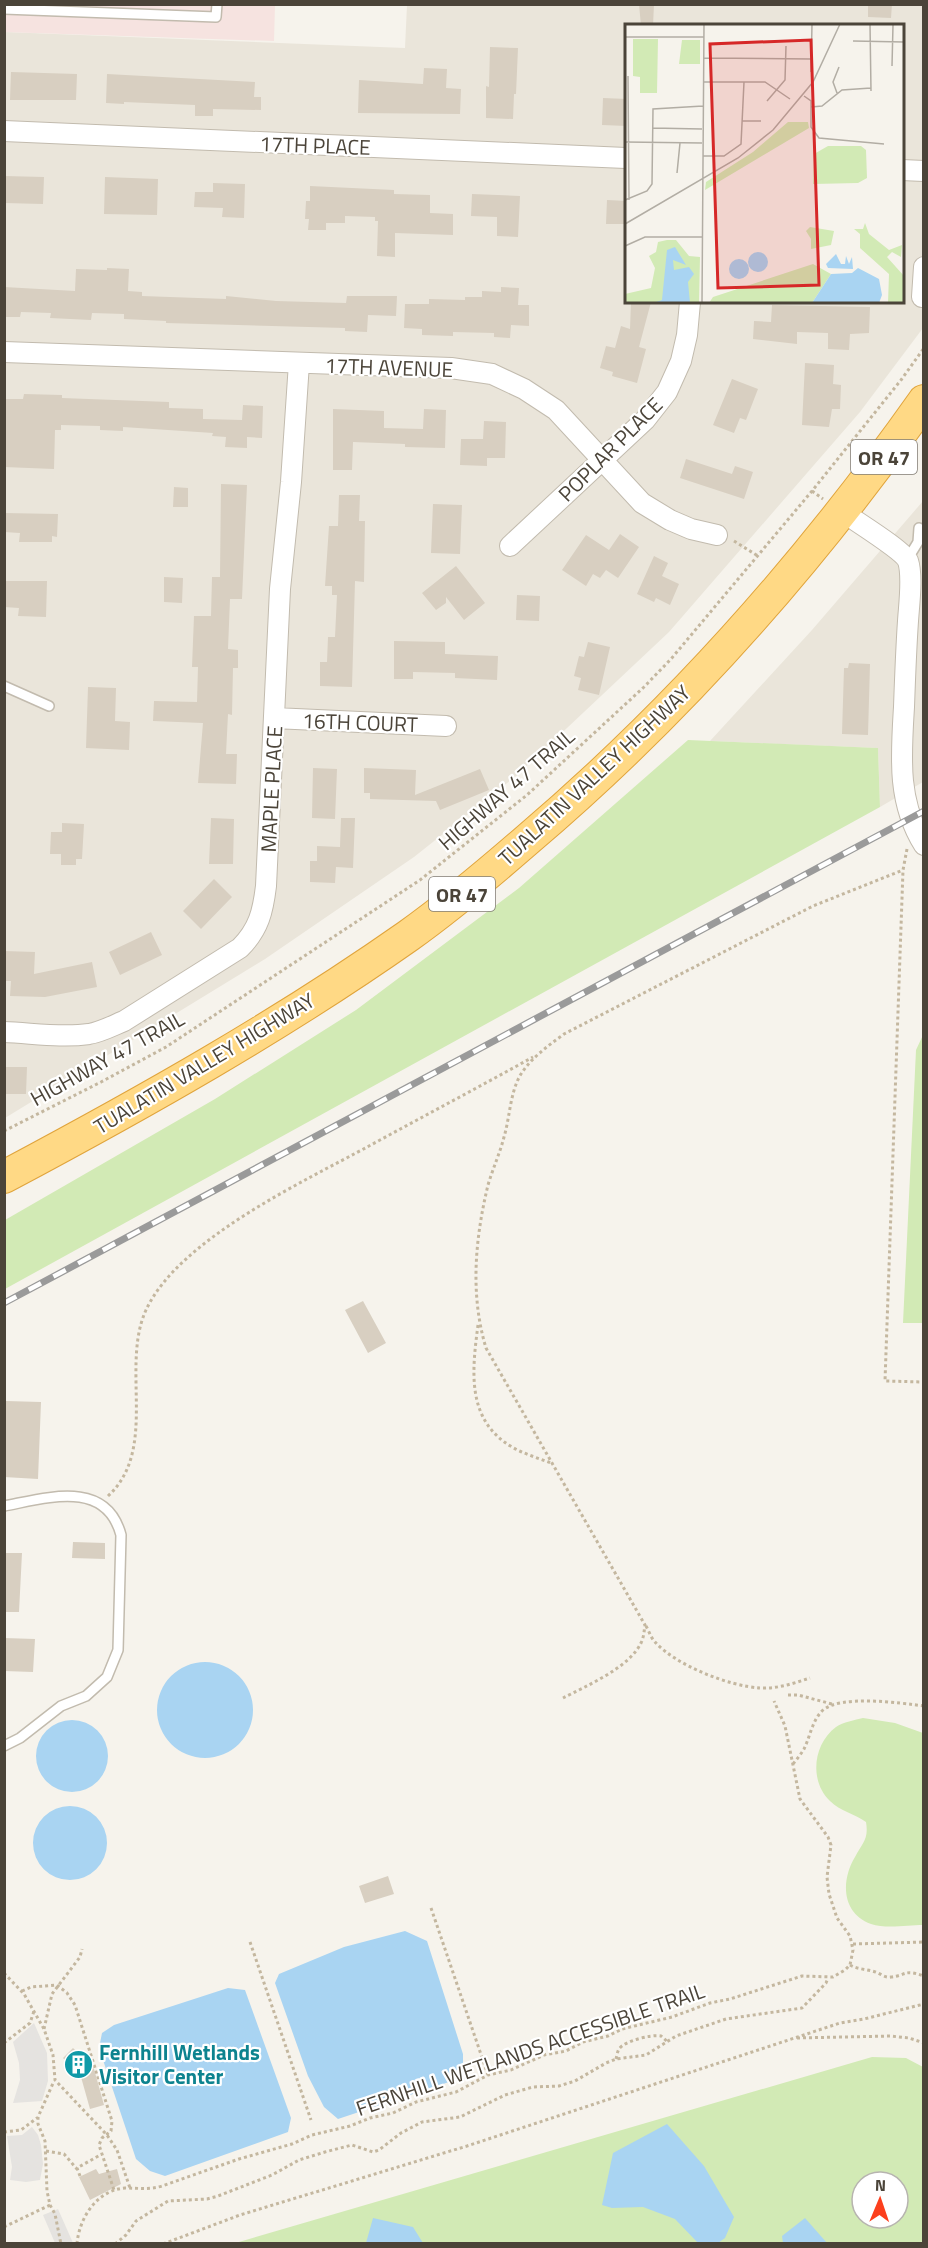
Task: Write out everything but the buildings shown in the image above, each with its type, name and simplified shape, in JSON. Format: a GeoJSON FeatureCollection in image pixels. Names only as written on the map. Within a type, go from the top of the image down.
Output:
{"type":"FeatureCollection","features":[{"type":"Feature","properties":{"kind":"highway","name":"TUALATIN VALLEY HIGHWAY"},"geometry":{"type":"LineString","coordinates":[[4,1177],[222,1057],[373,960],[452,902],[555,816],[678,701],[761,611],[843,512],[924,401]]}},
{"type":"Feature","properties":{"kind":"street","name":"17TH PLACE"},"geometry":{"type":"LineString","coordinates":[[4,131],[625,158]]}},
{"type":"Feature","properties":{"kind":"street"},"geometry":{"type":"LineString","coordinates":[[904,170],[924,171]]}},
{"type":"Feature","properties":{"kind":"street"},"geometry":{"type":"LineString","coordinates":[[922,297],[924,267]]}},
{"type":"Feature","properties":{"kind":"street","name":"POPLAR PLACE"},"geometry":{"type":"LineString","coordinates":[[510,546],[645,420],[667,392],[681,361],[687,335],[690,303]]}},
{"type":"Feature","properties":{"kind":"street","name":"17TH AVENUE"},"geometry":{"type":"LineString","coordinates":[[4,351],[452,368],[492,374],[524,389],[556,410],[642,502],[656,512],[690,529],[717,535]]}},
{"type":"Feature","properties":{"kind":"street","name":"MAPLE PLACE"},"geometry":{"type":"LineString","coordinates":[[4,1032],[71,1035],[90,1034],[106,1029],[123,1021],[240,948],[250,939],[261,918],[266,886],[280,589],[291,482],[299,363]]}},
{"type":"Feature","properties":{"kind":"street"},"geometry":{"type":"LineString","coordinates":[[843,512],[908,560],[916,615],[901,764],[905,801],[920,839]]}},
{"type":"Feature","properties":{"kind":"street","name":"16TH COURT"},"geometry":{"type":"LineString","coordinates":[[274,718],[446,726]]}},
{"type":"Feature","properties":{"kind":"lane"},"geometry":{"type":"LineString","coordinates":[[4,9],[216,17],[217,4]]}},
{"type":"Feature","properties":{"kind":"lane"},"geometry":{"type":"LineString","coordinates":[[908,560],[918,542],[919,528]]}},
{"type":"Feature","properties":{"kind":"lane"},"geometry":{"type":"LineString","coordinates":[[4,686],[49,706]]}},
{"type":"Feature","properties":{"kind":"lane"},"geometry":{"type":"LineString","coordinates":[[4,1506],[50,1497],[89,1498],[101,1503],[111,1511],[118,1522],[121,1535],[118,1650],[107,1677],[86,1696],[61,1706],[20,1738],[4,1746]]}},
{"type":"Feature","properties":{"kind":"path","name":"HIGHWAY 47 TRAIL"},"geometry":{"type":"LineString","coordinates":[[4,1131],[166,1047],[420,880],[527,795],[644,687],[671,659],[901,381],[924,348]]}},
{"type":"Feature","properties":{"kind":"path"},"geometry":{"type":"LineString","coordinates":[[717,535],[734,540],[758,556]]}},
{"type":"Feature","properties":{"kind":"path"},"geometry":{"type":"LineString","coordinates":[[920,839],[908,844],[903,870],[885,1381],[924,1382]]}},
{"type":"Feature","properties":{"kind":"path"},"geometry":{"type":"LineString","coordinates":[[101,1503],[116,1489],[131,1464],[135,1436],[139,1337],[145,1313],[154,1293],[200,1247],[252,1210],[534,1056],[564,1034],[813,906],[903,870]]}},
{"type":"Feature","properties":{"kind":"path"},"geometry":{"type":"LineString","coordinates":[[534,1056],[519,1077],[505,1135],[489,1184],[479,1232],[475,1290],[478,1323],[474,1354],[474,1392],[481,1417],[497,1437],[514,1448],[551,1463]]}},
{"type":"Feature","properties":{"kind":"path"},"geometry":{"type":"LineString","coordinates":[[478,1323],[486,1348],[654,1641],[677,1660],[724,1680],[760,1688],[787,1686],[810,1678]]}},
{"type":"Feature","properties":{"kind":"path"},"geometry":{"type":"LineString","coordinates":[[563,1698],[608,1674],[633,1654],[644,1637],[645,1625]]}},
{"type":"Feature","properties":{"kind":"path"},"geometry":{"type":"LineString","coordinates":[[788,1695],[798,1695],[832,1704],[873,1700],[924,1706]]}},
{"type":"Feature","properties":{"kind":"path"},"geometry":{"type":"LineString","coordinates":[[115,2244],[126,2235],[135,2221],[168,2201],[207,2199],[218,2196],[272,2175],[299,2160],[334,2149],[352,2145],[373,2152],[401,2133],[423,2122],[460,2117],[505,2096],[533,2087],[559,2086],[575,2081],[616,2059],[646,2055],[676,2036],[726,2019],[802,2008],[828,1978],[840,1974],[850,1965],[854,1950],[850,1936],[837,1918],[829,1894],[827,1877],[831,1845],[828,1837],[800,1798],[785,1726],[774,1701]]}},
{"type":"Feature","properties":{"kind":"path"},"geometry":{"type":"LineString","coordinates":[[794,1764],[804,1749],[813,1725],[822,1711],[832,1704]]}},
{"type":"Feature","properties":{"kind":"path"},"geometry":{"type":"LineString","coordinates":[[431,1908],[488,2075]]}},
{"type":"Feature","properties":{"kind":"path"},"geometry":{"type":"LineString","coordinates":[[250,1942],[311,2120]]}},
{"type":"Feature","properties":{"kind":"path"},"geometry":{"type":"LineString","coordinates":[[853,1944],[924,1942]]}},
{"type":"Feature","properties":{"kind":"path"},"geometry":{"type":"LineString","coordinates":[[44,2029],[47,2010],[57,1985],[80,1957],[82,1949]]}},
{"type":"Feature","properties":{"kind":"path"},"geometry":{"type":"LineString","coordinates":[[850,1965],[859,1970],[874,1971],[886,1977],[893,1977],[903,1972],[924,1976]]}},
{"type":"Feature","properties":{"kind":"path"},"geometry":{"type":"LineString","coordinates":[[4,1973],[22,1991],[34,2009],[53,2055],[55,2080],[38,2117],[38,2124],[45,2141],[47,2192],[62,2244]]}},
{"type":"Feature","properties":{"kind":"path","name":"FERNHILL WETLANDS ACCESSIBLE TRAIL"},"geometry":{"type":"LineString","coordinates":[[77,2244],[82,2220],[87,2212],[100,2198],[114,2191],[150,2190],[239,2159],[292,2144],[312,2135],[350,2127],[370,2118],[393,2114],[416,2102],[456,2092],[488,2075],[511,2070],[544,2055],[566,2051],[583,2042],[608,2036],[622,2029],[672,2017],[710,2003],[768,1988],[802,1976],[828,1978]]}},
{"type":"Feature","properties":{"kind":"path"},"geometry":{"type":"LineString","coordinates":[[22,1991],[31,1987],[57,1985],[72,2000],[79,2015],[112,2121],[111,2131],[100,2141],[114,2191]]}},
{"type":"Feature","properties":{"kind":"path"},"geometry":{"type":"LineString","coordinates":[[163,2244],[240,2215],[467,2146],[840,2023],[924,2004]]}},
{"type":"Feature","properties":{"kind":"path"},"geometry":{"type":"LineString","coordinates":[[4,2043],[30,2023],[34,2009]]}},
{"type":"Feature","properties":{"kind":"path"},"geometry":{"type":"LineString","coordinates":[[616,2059],[619,2048],[624,2044],[646,2037],[661,2036],[668,2042]]}},
{"type":"Feature","properties":{"kind":"path"},"geometry":{"type":"LineString","coordinates":[[791,2039],[890,2036],[924,2043]]}},
{"type":"Feature","properties":{"kind":"path"},"geometry":{"type":"LineString","coordinates":[[55,2080],[107,2135],[117,2150],[131,2189]]}},
{"type":"Feature","properties":{"kind":"path"},"geometry":{"type":"LineString","coordinates":[[4,2132],[21,2130],[38,2117]]}},
{"type":"Feature","properties":{"kind":"path"},"geometry":{"type":"LineString","coordinates":[[46,2151],[63,2154],[77,2169],[80,2176]]}},
{"type":"Feature","properties":{"kind":"path"},"geometry":{"type":"LineString","coordinates":[[77,2169],[102,2154]]}},
{"type":"Feature","properties":{"kind":"path"},"geometry":{"type":"LineString","coordinates":[[4,2227],[51,2205]]}},
{"type":"Feature","properties":{"kind":"shaded area"},"geometry":{"type":"Polygon","coordinates":[[[5,5],[275,5],[274,41],[5,32],[5,5]]]}},
{"type":"Feature","properties":{"kind":"shaded area"},"geometry":{"type":"Polygon","coordinates":[[[407,5],[923,5],[923,328],[860,412],[669,632],[516,776],[414,857],[265,959],[5,1118],[5,32],[405,48],[407,5]]]}},
{"type":"Feature","properties":{"kind":"shaded area"},"geometry":{"type":"Polygon","coordinates":[[[923,501],[923,782],[880,807],[878,748],[710,741],[812,630],[923,501]]]}},
{"type":"Feature","properties":{"kind":"shaded area"},"geometry":{"type":"Polygon","coordinates":[[[34,2023],[47,2053],[48,2081],[42,2101],[13,2103],[20,2080],[19,2063],[13,2042],[34,2023]]]}},
{"type":"Feature","properties":{"kind":"shaded area"},"geometry":{"type":"Polygon","coordinates":[[[32,2127],[41,2145],[43,2164],[40,2180],[26,2182],[10,2180],[12,2167],[7,2136],[22,2135],[32,2127]]]}},
{"type":"Feature","properties":{"kind":"shaded area"},"geometry":{"type":"Polygon","coordinates":[[[58,2209],[73,2243],[55,2243],[43,2215],[58,2209]]]}},
{"type":"Feature","properties":{"kind":"green space"},"geometry":{"type":"Polygon","coordinates":[[[688,740],[878,748],[880,807],[5,1289],[5,1220],[215,1099],[356,1010],[519,888],[688,740]]]}},
{"type":"Feature","properties":{"kind":"green space"},"geometry":{"type":"Polygon","coordinates":[[[923,1035],[923,1323],[903,1323],[916,1050],[923,1035]]]}},
{"type":"Feature","properties":{"kind":"green space"},"geometry":{"type":"Polygon","coordinates":[[[863,1718],[895,1723],[923,1733],[923,1925],[890,1927],[871,1924],[854,1912],[846,1895],[847,1876],[866,1837],[866,1822],[838,1807],[823,1793],[816,1763],[822,1743],[828,1734],[839,1725],[863,1718]]]}},
{"type":"Feature","properties":{"kind":"green space"},"geometry":{"type":"Polygon","coordinates":[[[872,2057],[906,2058],[923,2067],[923,2243],[232,2244],[872,2057]]]}},
{"type":"Feature","properties":{"kind":"water"},"geometry":{"type":"Polygon","coordinates":[[[205,1662],[223,1666],[239,1676],[249,1692],[253,1710],[249,1728],[239,1744],[223,1754],[205,1758],[187,1754],[171,1744],[161,1728],[157,1710],[161,1692],[171,1676],[187,1666],[205,1662]]]}},
{"type":"Feature","properties":{"kind":"water"},"geometry":{"type":"Polygon","coordinates":[[[79,1720],[98,1730],[106,1742],[108,1756],[106,1770],[98,1782],[86,1790],[65,1792],[46,1782],[38,1770],[36,1749],[46,1730],[58,1722],[79,1720]]]}},
{"type":"Feature","properties":{"kind":"water"},"geometry":{"type":"Polygon","coordinates":[[[70,1806],[91,1812],[101,1822],[107,1843],[101,1864],[91,1874],[70,1880],[49,1874],[39,1864],[33,1843],[39,1822],[49,1812],[70,1806]]]}},
{"type":"Feature","properties":{"kind":"water"},"geometry":{"type":"Polygon","coordinates":[[[405,1931],[427,1941],[463,2054],[463,2069],[458,2079],[338,2119],[324,2107],[308,2076],[275,1983],[279,1974],[344,1947],[405,1931]]]}},
{"type":"Feature","properties":{"kind":"water"},"geometry":{"type":"Polygon","coordinates":[[[228,1988],[245,1990],[291,2118],[288,2132],[165,2176],[150,2171],[136,2159],[99,2048],[102,2033],[114,2025],[228,1988]]]}},
{"type":"Feature","properties":{"kind":"water"},"geometry":{"type":"Polygon","coordinates":[[[667,2124],[704,2166],[734,2217],[725,2238],[718,2243],[698,2243],[675,2219],[643,2207],[612,2208],[602,2205],[613,2153],[667,2124]]]}},
{"type":"Feature","properties":{"kind":"water"},"geometry":{"type":"Polygon","coordinates":[[[373,2218],[413,2227],[423,2243],[366,2243],[373,2218]]]}},
{"type":"Feature","properties":{"kind":"water"},"geometry":{"type":"Polygon","coordinates":[[[805,2218],[827,2243],[783,2243],[782,2236],[805,2218]]]}},
{"type":"Feature","properties":{"kind":"railway"},"geometry":{"type":"LineString","coordinates":[[4,1303],[924,811]]}},
{"type":"Feature","properties":{"kind":"place","name":"Fernhill Wetlands Visitor Center"},"geometry":{"type":"Point","coordinates":[78,2064]}}]}
